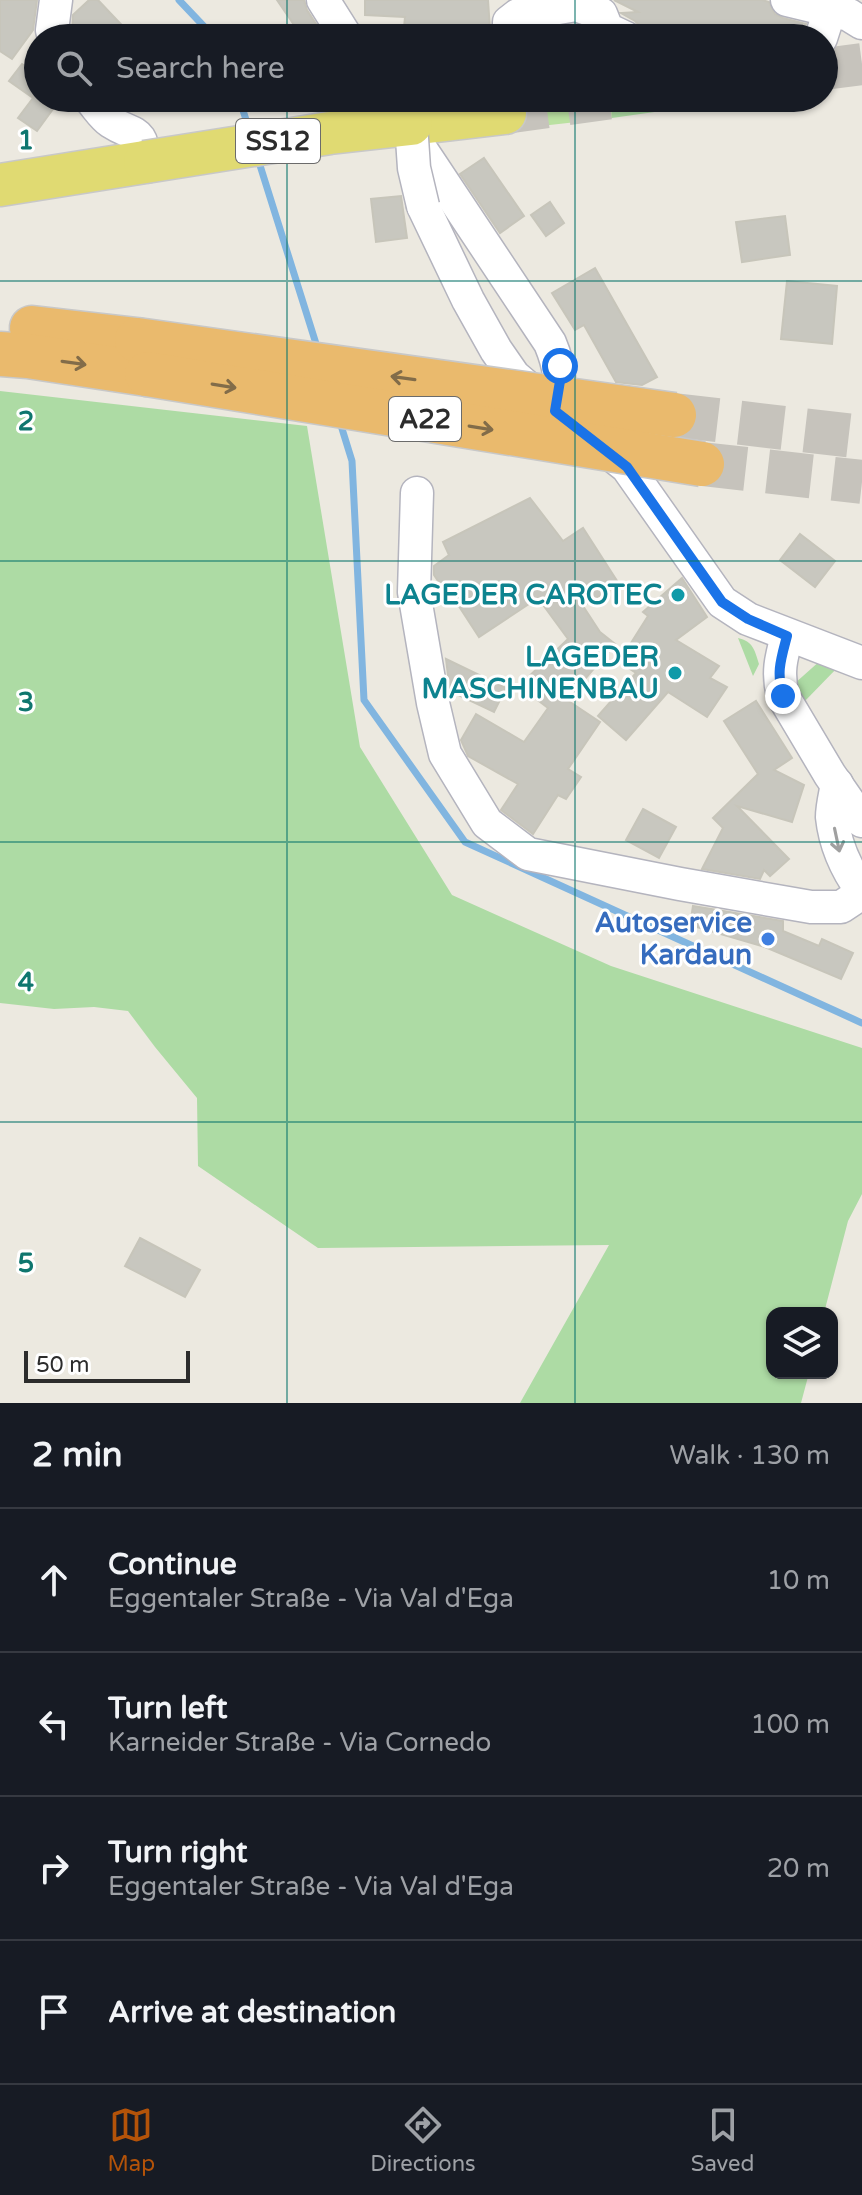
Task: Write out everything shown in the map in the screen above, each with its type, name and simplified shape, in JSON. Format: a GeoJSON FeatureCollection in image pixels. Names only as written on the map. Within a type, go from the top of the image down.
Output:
{"type":"FeatureCollection","features":[{"type":"Feature","properties":{"kind":"highway","name":"A22"},"geometry":{"type":"LineString","coordinates":[[0,326],[33,328],[142,357],[702,464]]}},
{"type":"Feature","properties":{"kind":"highway","name":"A22"},"geometry":{"type":"LineString","coordinates":[[0,354],[142,357],[674,415]]}},
{"type":"Feature","properties":{"kind":"main road","name":"SS12"},"geometry":{"type":"LineString","coordinates":[[0,185],[330,133],[390,112]]}},
{"type":"Feature","properties":{"kind":"main road","name":"SS12"},"geometry":{"type":"LineString","coordinates":[[484,112],[505,113]]}},
{"type":"Feature","properties":{"kind":"street"},"geometry":{"type":"LineString","coordinates":[[53,24],[56,0]]}},
{"type":"Feature","properties":{"kind":"street"},"geometry":{"type":"LineString","coordinates":[[323,0],[338,24]]}},
{"type":"Feature","properties":{"kind":"street"},"geometry":{"type":"LineString","coordinates":[[787,0],[826,24],[849,15],[862,23]]}},
{"type":"Feature","properties":{"kind":"street"},"geometry":{"type":"LineString","coordinates":[[509,24],[518,15],[576,5],[601,14],[605,24]]}},
{"type":"Feature","properties":{"kind":"street"},"geometry":{"type":"LineString","coordinates":[[102,112],[110,121],[134,132],[143,145],[145,162]]}},
{"type":"Feature","properties":{"kind":"street"},"geometry":{"type":"LineString","coordinates":[[403,112],[423,206],[468,300],[514,376],[627,467],[722,602],[748,619],[787,636],[862,663]]}},
{"type":"Feature","properties":{"kind":"street"},"geometry":{"type":"LineString","coordinates":[[405,112],[550,343],[560,366],[555,411]]}},
{"type":"Feature","properties":{"kind":"street"},"geometry":{"type":"LineString","coordinates":[[417,493],[414,592],[445,754],[487,823],[528,854],[811,907],[841,907],[862,892],[840,852],[832,816],[837,784]]}},
{"type":"Feature","properties":{"kind":"street"},"geometry":{"type":"LineString","coordinates":[[787,636],[779,667],[783,696],[862,821]]}},
{"type":"Feature","properties":{"kind":"green space"},"geometry":{"type":"Polygon","coordinates":[[[530,112],[611,112],[612,118],[532,127],[530,112]]]}},
{"type":"Feature","properties":{"kind":"green space"},"geometry":{"type":"Polygon","coordinates":[[[611,112],[654,112],[612,118],[611,112]]]}},
{"type":"Feature","properties":{"kind":"green space"},"geometry":{"type":"Polygon","coordinates":[[[0,391],[307,426],[360,747],[452,895],[611,966],[862,1048],[862,1194],[848,1221],[826,1307],[766,1307],[766,1379],[807,1379],[801,1403],[520,1403],[609,1245],[318,1248],[198,1166],[197,1098],[128,1011],[94,1007],[54,1009],[0,1003],[0,391]]]}},
{"type":"Feature","properties":{"kind":"green space"},"geometry":{"type":"Polygon","coordinates":[[[738,638],[750,644],[755,651],[759,664],[753,676],[738,638]]]}},
{"type":"Feature","properties":{"kind":"green space"},"geometry":{"type":"Polygon","coordinates":[[[821,660],[839,666],[803,703],[794,684],[821,660]]]}},
{"type":"Feature","properties":{"kind":"building"},"geometry":{"type":"Polygon","coordinates":[[[0,0],[37,0],[34,24],[24,24],[24,42],[12,59],[0,51],[0,0]]]}},
{"type":"Feature","properties":{"kind":"building"},"geometry":{"type":"Polygon","coordinates":[[[89,0],[98,0],[121,24],[73,24],[73,15],[89,0]]]}},
{"type":"Feature","properties":{"kind":"building"},"geometry":{"type":"Polygon","coordinates":[[[277,0],[304,0],[316,24],[293,24],[277,0]]]}},
{"type":"Feature","properties":{"kind":"building"},"geometry":{"type":"Polygon","coordinates":[[[365,0],[488,0],[490,24],[404,24],[405,17],[365,15],[365,0]]]}},
{"type":"Feature","properties":{"kind":"building"},"geometry":{"type":"Polygon","coordinates":[[[614,0],[762,0],[769,2],[775,14],[806,24],[638,24],[621,13],[638,12],[614,0]]]}},
{"type":"Feature","properties":{"kind":"building"},"geometry":{"type":"Polygon","coordinates":[[[22,64],[24,65],[24,92],[9,81],[22,64]]]}},
{"type":"Feature","properties":{"kind":"building"},"geometry":{"type":"Polygon","coordinates":[[[24,110],[51,112],[37,131],[18,118],[24,110]]]}},
{"type":"Feature","properties":{"kind":"building"},"geometry":{"type":"Polygon","coordinates":[[[484,158],[524,216],[500,233],[460,174],[484,158]]]}},
{"type":"Feature","properties":{"kind":"building"},"geometry":{"type":"Polygon","coordinates":[[[401,196],[407,238],[376,242],[371,199],[401,196]]]}},
{"type":"Feature","properties":{"kind":"building"},"geometry":{"type":"Polygon","coordinates":[[[550,202],[564,223],[546,236],[531,215],[550,202]]]}},
{"type":"Feature","properties":{"kind":"building"},"geometry":{"type":"Polygon","coordinates":[[[785,216],[790,255],[742,262],[736,222],[785,216]]]}},
{"type":"Feature","properties":{"kind":"building"},"geometry":{"type":"Polygon","coordinates":[[[595,268],[657,377],[642,385],[616,382],[584,325],[575,330],[552,293],[595,268]]]}},
{"type":"Feature","properties":{"kind":"building"},"geometry":{"type":"Polygon","coordinates":[[[787,281],[837,286],[832,344],[781,339],[787,281]]]}},
{"type":"Feature","properties":{"kind":"building"},"geometry":{"type":"Polygon","coordinates":[[[530,498],[563,541],[583,528],[619,584],[583,606],[600,632],[615,644],[567,700],[600,722],[568,769],[581,777],[566,799],[558,795],[533,834],[501,810],[518,784],[468,756],[461,740],[476,714],[524,742],[548,708],[519,686],[568,639],[538,598],[479,637],[449,591],[446,593],[434,575],[434,566],[449,555],[443,542],[530,498]]]}},
{"type":"Feature","properties":{"kind":"building"},"geometry":{"type":"Polygon","coordinates":[[[800,534],[835,561],[815,587],[780,560],[800,534]]]}},
{"type":"Feature","properties":{"kind":"building"},"geometry":{"type":"Polygon","coordinates":[[[682,578],[707,617],[676,640],[719,666],[710,678],[727,687],[707,717],[668,692],[626,740],[598,716],[636,673],[619,662],[648,616],[643,612],[682,578]]]}},
{"type":"Feature","properties":{"kind":"building"},"geometry":{"type":"Polygon","coordinates":[[[446,659],[506,688],[494,712],[450,691],[446,659]]]}},
{"type":"Feature","properties":{"kind":"building"},"geometry":{"type":"Polygon","coordinates":[[[756,701],[792,758],[774,770],[804,785],[792,822],[737,806],[789,859],[770,876],[764,870],[760,879],[702,869],[723,828],[713,818],[758,774],[724,721],[756,701]]]}},
{"type":"Feature","properties":{"kind":"building"},"geometry":{"type":"Polygon","coordinates":[[[643,809],[676,827],[659,858],[626,840],[643,809]]]}},
{"type":"Feature","properties":{"kind":"building","name":"Autoservice Kardaun"},"geometry":{"type":"Polygon","coordinates":[[[693,906],[783,921],[783,931],[819,946],[822,939],[853,953],[841,979],[765,947],[690,925],[693,906]]]}},
{"type":"Feature","properties":{"kind":"building"},"geometry":{"type":"Polygon","coordinates":[[[140,1238],[200,1270],[185,1297],[125,1266],[140,1238]]]}},
{"type":"Feature","properties":{"kind":"waterway"},"geometry":{"type":"LineString","coordinates":[[179,0],[202,24]]}},
{"type":"Feature","properties":{"kind":"waterway"},"geometry":{"type":"LineString","coordinates":[[244,112],[250,132]]}},
{"type":"Feature","properties":{"kind":"waterway"},"geometry":{"type":"LineString","coordinates":[[258,159],[318,350]]}},
{"type":"Feature","properties":{"kind":"waterway"},"geometry":{"type":"LineString","coordinates":[[339,419],[352,461],[364,700],[465,842],[862,1023]]}},
{"type":"Feature","properties":{"kind":"tunnel"},"geometry":{"type":"LineString","coordinates":[[838,67],[862,64]]}},
{"type":"Feature","properties":{"kind":"tunnel"},"geometry":{"type":"LineString","coordinates":[[505,113],[512,112]]}},
{"type":"Feature","properties":{"kind":"tunnel"},"geometry":{"type":"LineString","coordinates":[[674,415],[862,437]]}},
{"type":"Feature","properties":{"kind":"tunnel"},"geometry":{"type":"LineString","coordinates":[[702,464],[862,482]]}},
{"type":"Feature","properties":{"kind":"place","name":"LAGEDER CAROTEC"},"geometry":{"type":"Point","coordinates":[678,595]}},
{"type":"Feature","properties":{"kind":"place","name":"LAGEDER MASCHINENBAU"},"geometry":{"type":"Point","coordinates":[675,673]}},
{"type":"Feature","properties":{"kind":"place","name":"Autoservice Kardaun"},"geometry":{"type":"Point","coordinates":[768,939]}},
{"type":"Feature","properties":{"kind":"route"},"geometry":{"type":"LineString","coordinates":[[560,366],[555,411],[627,467],[722,602],[748,619],[787,636],[779,667],[783,696]]}}]}
